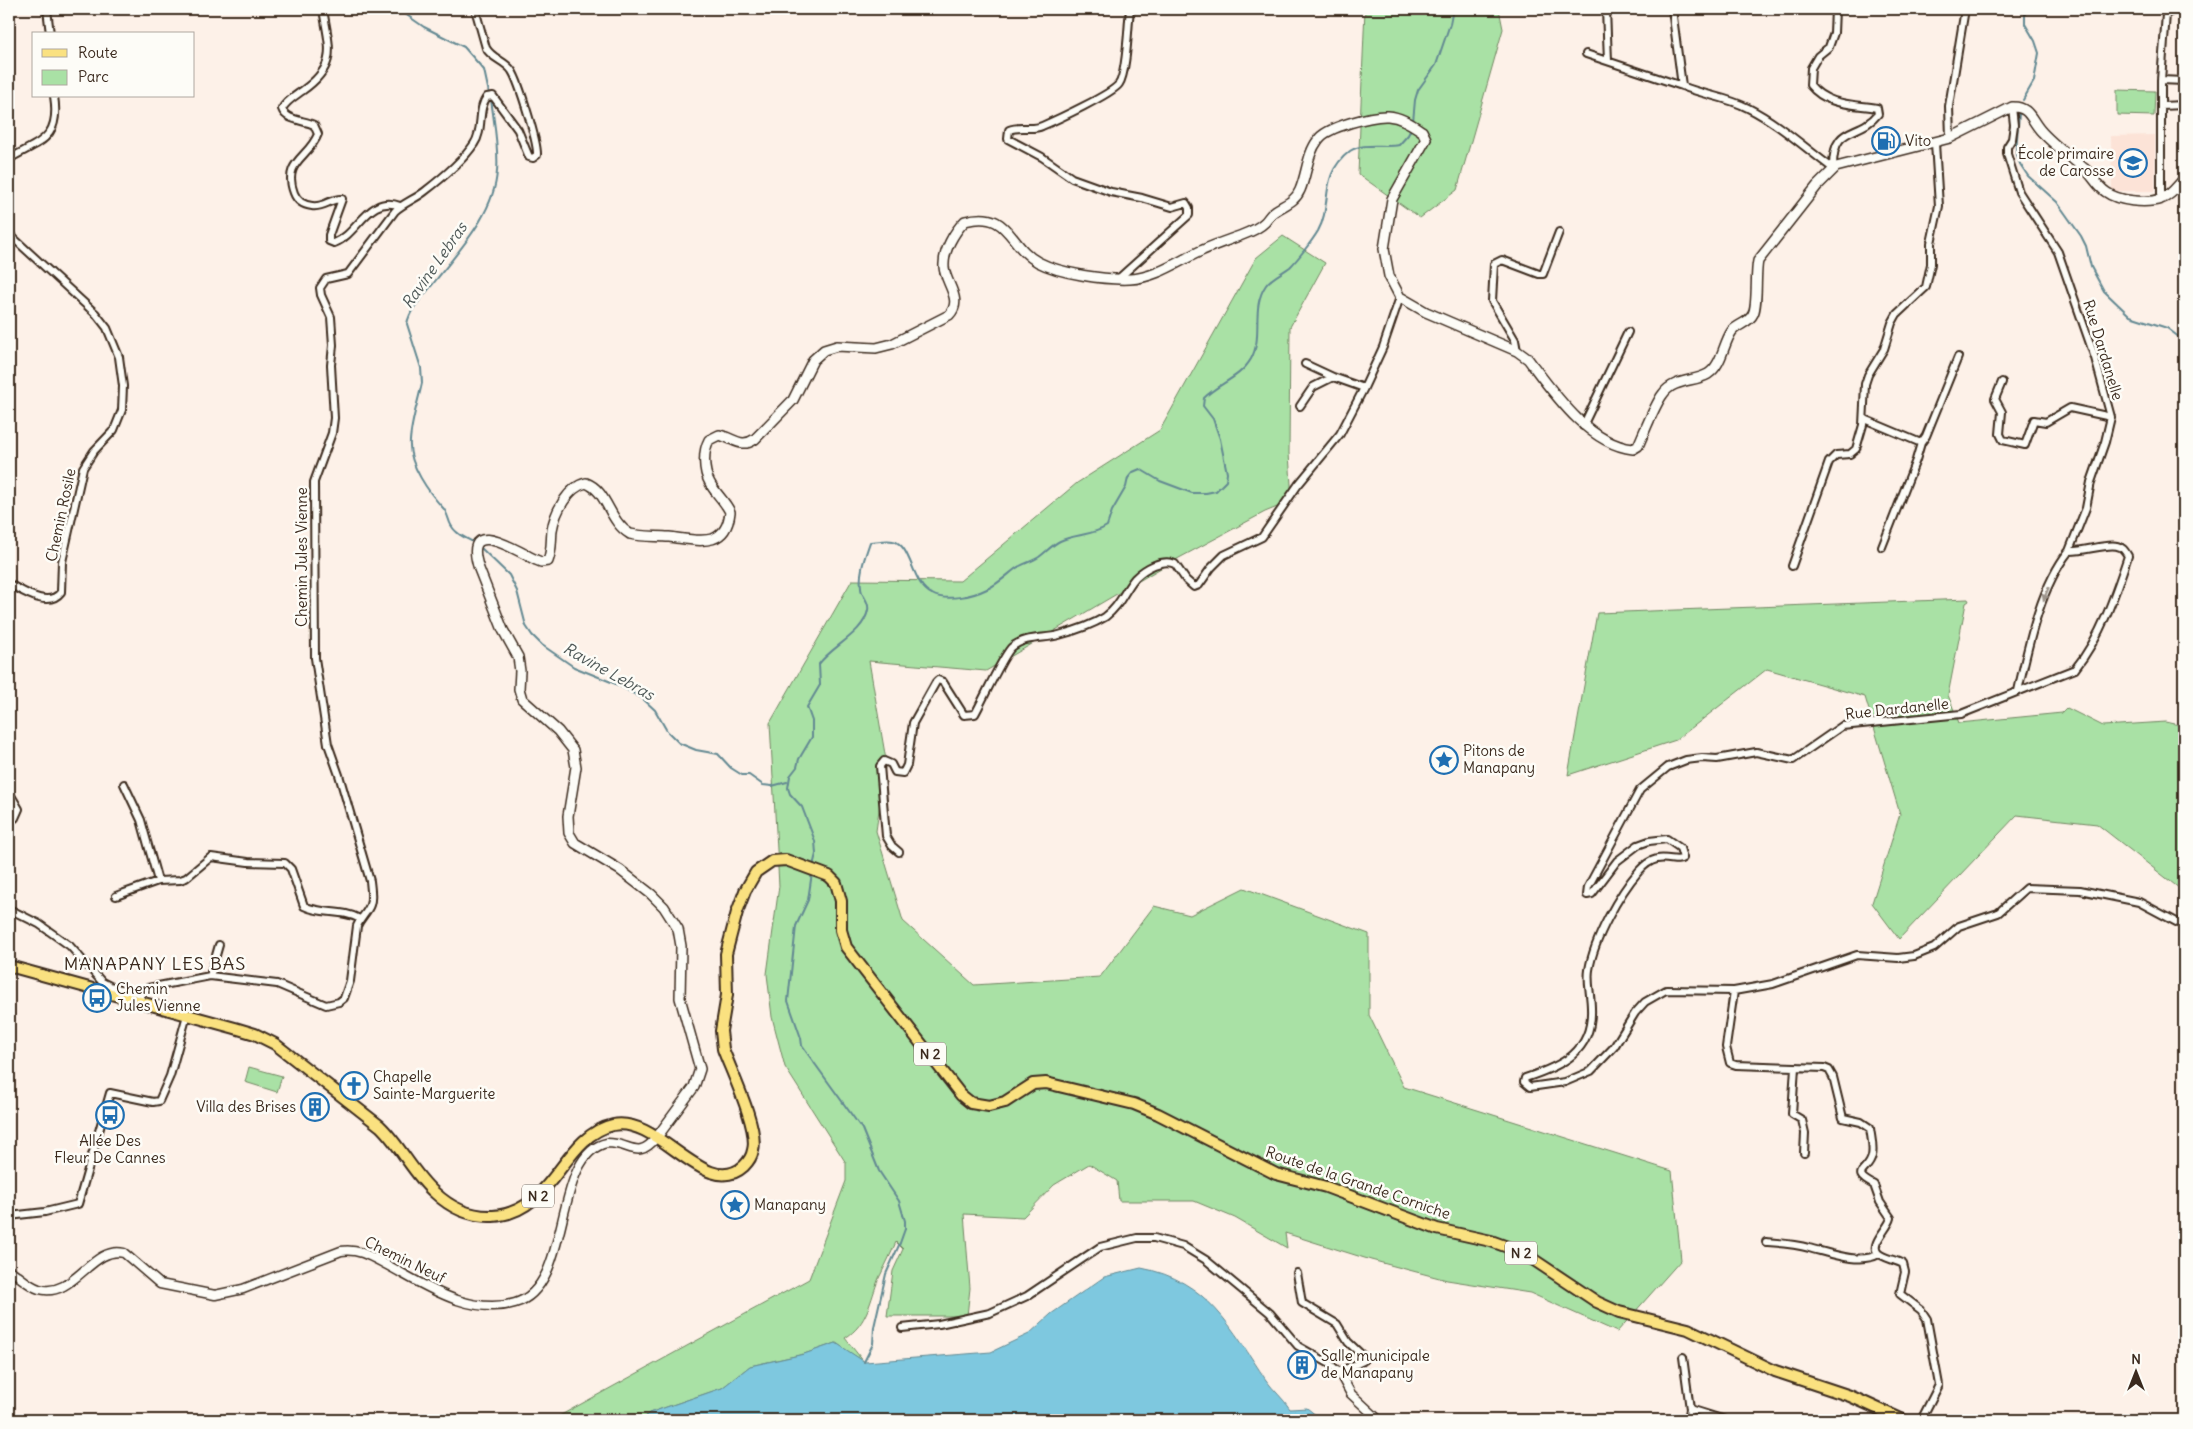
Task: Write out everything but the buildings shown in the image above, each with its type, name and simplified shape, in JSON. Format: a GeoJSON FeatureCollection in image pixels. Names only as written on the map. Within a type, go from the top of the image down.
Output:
{"type":"FeatureCollection","features":[{"type":"Feature","properties":{"kind":"main road"},"geometry":{"type":"LineString","coordinates":[[657,1137],[694,1088],[700,1069],[680,998],[681,946],[678,929],[664,907],[651,894],[620,870],[580,846],[569,833],[568,816],[576,767],[573,750],[558,731],[522,699],[519,689],[520,663],[503,630],[479,569],[476,560],[477,546],[485,539],[498,540],[536,560],[541,562],[548,561],[552,529],[559,510],[575,488],[586,483],[597,488],[613,518],[630,534],[701,542],[717,536],[728,523],[730,512],[710,484],[707,475],[705,451],[709,440],[719,435],[740,444],[750,442],[793,400],[813,360],[828,348],[838,346],[876,348],[892,344],[949,315],[954,306],[954,293],[946,277],[945,257],[955,234],[965,221],[980,219],[998,222],[1006,227],[1023,252],[1045,265],[1086,275],[1136,279],[1149,276],[1203,250],[1256,229],[1264,223],[1274,211],[1287,205],[1300,191],[1313,148],[1322,135],[1369,118],[1387,116],[1406,121],[1422,131],[1426,139],[1422,150],[1395,191],[1386,232],[1385,261],[1389,276],[1400,297],[1426,312],[1517,351],[1528,359],[1583,426],[1617,444],[1633,449],[1638,446],[1663,393],[1672,386],[1708,374],[1713,370],[1733,329],[1750,319],[1754,313],[1758,261],[1834,167],[1935,143],[1950,138],[2012,107],[2020,107],[2028,111],[2040,130],[2056,146],[2087,171],[2108,194],[2136,200],[2161,199],[2184,179]]}},
{"type":"Feature","properties":{"kind":"main road","name":"Route de la Grande Corniche"},"geometry":{"type":"LineString","coordinates":[[657,1137],[703,1170],[715,1174],[735,1172],[746,1164],[750,1157],[753,1150],[754,1133],[721,1045],[721,1031],[727,995],[726,954],[737,912],[756,872],[772,861],[786,860],[829,876],[836,883],[840,891],[841,930],[850,953],[896,1009],[956,1089],[971,1103],[989,1106],[998,1104],[1033,1084],[1046,1083],[1134,1104],[1158,1114],[1276,1174],[1326,1187],[1437,1229],[1491,1241],[1513,1249],[1534,1260],[1597,1302],[1619,1312],[1688,1329],[1775,1371],[1850,1396],[1903,1420]]}},
{"type":"Feature","properties":{"kind":"main road","name":"N 2"},"geometry":{"type":"LineString","coordinates":[[9,966],[140,998],[187,1015],[255,1034],[275,1044],[380,1126],[390,1136],[434,1193],[456,1208],[479,1216],[497,1216],[525,1206],[537,1197],[583,1142],[605,1128],[619,1124],[632,1125],[657,1137]]}},
{"type":"Feature","properties":{"kind":"street"},"geometry":{"type":"LineString","coordinates":[[47,9],[50,32]]}},
{"type":"Feature","properties":{"kind":"street"},"geometry":{"type":"LineString","coordinates":[[323,9],[329,49],[328,64],[318,79],[284,105],[282,109],[285,114],[311,124],[317,131],[316,138],[293,168],[291,179],[295,195],[302,203],[311,206],[323,206],[342,198],[329,235],[329,241],[334,243],[346,235],[368,212],[379,205],[390,203],[400,206]]}},
{"type":"Feature","properties":{"kind":"street","name":"Chemin Jules Vienne"},"geometry":{"type":"LineString","coordinates":[[140,998],[148,988],[210,976],[277,984],[326,1005],[339,1002],[344,998],[350,981],[354,941],[360,919],[369,908],[370,881],[328,744],[315,658],[314,482],[332,433],[334,418],[331,317],[321,295],[320,288],[326,279],[348,274],[400,206],[422,194],[473,146],[479,134],[484,102],[488,97],[493,96],[497,100],[518,130],[529,158],[534,158],[537,155],[533,132],[515,77],[509,67],[489,54],[475,9]]}},
{"type":"Feature","properties":{"kind":"street"},"geometry":{"type":"LineString","coordinates":[[1118,279],[1188,215],[1189,208],[1186,203],[1172,207],[1142,198],[1111,192],[1072,178],[1042,157],[1008,138],[1009,130],[1016,127],[1040,128],[1102,96],[1119,84],[1123,70],[1130,9]]}},
{"type":"Feature","properties":{"kind":"street"},"geometry":{"type":"LineString","coordinates":[[1606,9],[1608,61]]}},
{"type":"Feature","properties":{"kind":"street"},"geometry":{"type":"LineString","coordinates":[[1672,9],[1682,86]]}},
{"type":"Feature","properties":{"kind":"street"},"geometry":{"type":"LineString","coordinates":[[1834,167],[1833,158],[1838,142],[1847,133],[1874,119],[1878,114],[1877,108],[1825,99],[1810,86],[1811,68],[1818,56],[1830,47],[1834,33],[1835,9]]}},
{"type":"Feature","properties":{"kind":"street"},"geometry":{"type":"LineString","coordinates":[[1950,138],[1949,106],[1966,9]]}},
{"type":"Feature","properties":{"kind":"street"},"geometry":{"type":"LineString","coordinates":[[2161,199],[2161,80],[2164,19],[2166,14],[2176,9]]}},
{"type":"Feature","properties":{"kind":"street"},"geometry":{"type":"LineString","coordinates":[[1586,54],[1749,108],[1834,167]]}},
{"type":"Feature","properties":{"kind":"street"},"geometry":{"type":"LineString","coordinates":[[2161,80],[2184,81]]}},
{"type":"Feature","properties":{"kind":"street"},"geometry":{"type":"LineString","coordinates":[[9,160],[39,144],[49,134],[54,123],[54,98]]}},
{"type":"Feature","properties":{"kind":"street"},"geometry":{"type":"LineString","coordinates":[[2161,106],[2184,105],[2184,134]]}},
{"type":"Feature","properties":{"kind":"street","name":"Rue Dardanelle"},"geometry":{"type":"LineString","coordinates":[[1734,991],[1666,990],[1645,1002],[1634,1014],[1614,1048],[1591,1071],[1565,1082],[1530,1087],[1526,1085],[1525,1078],[1565,1061],[1574,1055],[1588,1036],[1592,1018],[1588,973],[1591,961],[1600,938],[1631,880],[1650,861],[1662,857],[1677,860],[1683,858],[1680,848],[1667,840],[1644,843],[1626,853],[1617,861],[1592,894],[1587,895],[1588,887],[1640,790],[1658,774],[1668,767],[1686,760],[1717,759],[1756,752],[1793,760],[1842,726],[1961,714],[2075,669],[2088,654],[2117,591],[2128,556],[2124,548],[2115,545],[2080,552],[2068,551],[2086,508],[2091,482],[2105,442],[2111,417],[2095,358],[2058,252],[2019,192],[2007,154],[2007,147],[2012,139],[2014,125],[2012,107]]}},
{"type":"Feature","properties":{"kind":"street"},"geometry":{"type":"LineString","coordinates":[[1792,566],[1830,462],[1836,455],[1850,454],[1856,449],[1862,434],[1865,384],[1886,342],[1892,323],[1897,314],[1926,287],[1931,264],[1931,243],[1939,206],[1935,143]]}},
{"type":"Feature","properties":{"kind":"street"},"geometry":{"type":"LineString","coordinates":[[1517,351],[1515,340],[1492,300],[1494,264],[1502,260],[1538,274],[1543,274],[1559,232]]}},
{"type":"Feature","properties":{"kind":"street","name":"Chemin Rosile"},"geometry":{"type":"LineString","coordinates":[[9,234],[96,314],[107,328],[119,357],[123,393],[122,410],[114,430],[94,450],[83,468],[62,562],[61,592],[54,598],[44,599],[35,597],[9,584]]}},
{"type":"Feature","properties":{"kind":"street"},"geometry":{"type":"LineString","coordinates":[[899,852],[892,846],[886,836],[880,766],[884,761],[891,764],[895,772],[903,773],[913,723],[936,682],[938,680],[943,682],[964,715],[975,714],[1012,647],[1033,638],[1058,636],[1104,618],[1118,605],[1135,578],[1158,563],[1164,561],[1176,564],[1186,580],[1194,586],[1199,584],[1211,568],[1224,556],[1262,537],[1298,485],[1340,434],[1383,347],[1400,297]]}},
{"type":"Feature","properties":{"kind":"street"},"geometry":{"type":"LineString","coordinates":[[1583,426],[1628,332]]}},
{"type":"Feature","properties":{"kind":"street"},"geometry":{"type":"LineString","coordinates":[[1882,547],[1916,460],[1920,443],[1926,436],[1958,357]]}},
{"type":"Feature","properties":{"kind":"street"},"geometry":{"type":"LineString","coordinates":[[1305,364],[1364,388]]}},
{"type":"Feature","properties":{"kind":"street"},"geometry":{"type":"LineString","coordinates":[[1300,406],[1313,388],[1333,377]]}},
{"type":"Feature","properties":{"kind":"street"},"geometry":{"type":"LineString","coordinates":[[2002,382],[1995,399],[2002,412],[2000,434],[2004,440],[2025,445],[2034,420],[2046,422],[2070,408],[2111,417]]}},
{"type":"Feature","properties":{"kind":"street"},"geometry":{"type":"LineString","coordinates":[[1864,419],[1920,443]]}},
{"type":"Feature","properties":{"kind":"street"},"geometry":{"type":"LineString","coordinates":[[2018,691],[2032,630],[2058,564],[2068,551]]}},
{"type":"Feature","properties":{"kind":"street"},"geometry":{"type":"LineString","coordinates":[[124,784],[141,820],[158,882]]}},
{"type":"Feature","properties":{"kind":"street"},"geometry":{"type":"LineString","coordinates":[[9,792],[19,809],[15,818],[9,818]]}},
{"type":"Feature","properties":{"kind":"street"},"geometry":{"type":"LineString","coordinates":[[116,896],[158,882],[186,878],[211,857],[238,861],[285,863],[291,869],[304,906],[315,910],[352,915],[360,919]]}},
{"type":"Feature","properties":{"kind":"street"},"geometry":{"type":"LineString","coordinates":[[1921,1420],[1939,1385],[1927,1319],[1921,1310],[1900,1294],[1905,1272],[1903,1264],[1879,1254],[1876,1250],[1876,1244],[1891,1218],[1880,1202],[1874,1185],[1864,1181],[1862,1178],[1862,1173],[1872,1155],[1870,1128],[1867,1124],[1843,1118],[1833,1077],[1829,1070],[1736,1065],[1730,1063],[1726,1056],[1726,1048],[1734,991],[1772,984],[1857,955],[1905,958],[1914,956],[1934,948],[1959,926],[1968,921],[1986,918],[2005,908],[2026,888],[2073,889],[2139,902],[2184,926]]}},
{"type":"Feature","properties":{"kind":"street"},"geometry":{"type":"LineString","coordinates":[[9,910],[40,924],[70,946],[102,982],[140,998]]}},
{"type":"Feature","properties":{"kind":"street"},"geometry":{"type":"LineString","coordinates":[[210,976],[220,945]]}},
{"type":"Feature","properties":{"kind":"street"},"geometry":{"type":"LineString","coordinates":[[9,1216],[45,1212],[78,1204],[110,1093],[153,1102],[159,1100],[170,1076],[187,1015]]}},
{"type":"Feature","properties":{"kind":"street"},"geometry":{"type":"LineString","coordinates":[[1795,1067],[1792,1114],[1802,1120],[1805,1132],[1804,1153]]}},
{"type":"Feature","properties":{"kind":"street","name":"Chemin Neuf"},"geometry":{"type":"LineString","coordinates":[[9,1270],[35,1287],[53,1290],[68,1284],[106,1254],[120,1252],[124,1253],[160,1284],[215,1295],[243,1289],[341,1251],[352,1250],[374,1258],[462,1303],[481,1306],[504,1305],[530,1296],[546,1277],[569,1195],[580,1169],[593,1151],[602,1145],[613,1143],[643,1150],[650,1146],[657,1137]]}},
{"type":"Feature","properties":{"kind":"street"},"geometry":{"type":"LineString","coordinates":[[902,1328],[939,1324],[990,1313],[1027,1296],[1100,1247],[1137,1238],[1154,1238],[1183,1246],[1206,1260],[1270,1313],[1298,1346],[1330,1364],[1339,1372],[1351,1394],[1379,1420]]}},
{"type":"Feature","properties":{"kind":"street"},"geometry":{"type":"LineString","coordinates":[[1766,1242],[1808,1247],[1826,1254],[1840,1256],[1869,1258],[1879,1254]]}},
{"type":"Feature","properties":{"kind":"street"},"geometry":{"type":"LineString","coordinates":[[1297,1273],[1302,1303],[1337,1324],[1348,1342],[1366,1358],[1356,1366],[1339,1372]]}},
{"type":"Feature","properties":{"kind":"street"},"geometry":{"type":"LineString","coordinates":[[1683,1357],[1690,1409],[1688,1420]]}},
{"type":"Feature","properties":{"kind":"street"},"geometry":{"type":"LineString","coordinates":[[1690,1409],[1725,1420]]}},
{"type":"Feature","properties":{"kind":"shaded area","name":"École primaire de Carosse"},"geometry":{"type":"Polygon","coordinates":[[[2155,135],[2155,191],[2112,191],[2111,136],[2155,135]]]}},
{"type":"Feature","properties":{"kind":"green space"},"geometry":{"type":"Polygon","coordinates":[[[1365,9],[1499,9],[1503,29],[1457,190],[1420,218],[1358,174],[1365,9]]]}},
{"type":"Feature","properties":{"kind":"green space"},"geometry":{"type":"Polygon","coordinates":[[[2117,90],[2155,91],[2154,116],[2117,115],[2117,90]]]}},
{"type":"Feature","properties":{"kind":"green space"},"geometry":{"type":"Polygon","coordinates":[[[1283,236],[1325,263],[1290,327],[1289,453],[1292,501],[1265,512],[1166,565],[986,671],[869,661],[886,760],[876,831],[903,921],[974,985],[1100,977],[1154,906],[1190,915],[1244,888],[1369,934],[1369,1015],[1404,1087],[1672,1171],[1681,1260],[1617,1332],[1530,1293],[1447,1280],[1371,1260],[1285,1233],[1287,1248],[1235,1218],[1194,1201],[1119,1201],[1117,1181],[1089,1164],[1054,1185],[1023,1217],[964,1214],[970,1288],[967,1316],[887,1316],[893,1271],[903,1249],[896,1242],[863,1319],[859,1326],[845,1338],[864,1362],[836,1343],[804,1354],[750,1366],[722,1388],[649,1413],[642,1420],[552,1420],[809,1279],[846,1181],[846,1163],[785,1067],[772,1017],[767,974],[779,886],[770,723],[852,580],[960,581],[1077,483],[1160,430],[1256,258],[1283,236]]]}},
{"type":"Feature","properties":{"kind":"green space"},"geometry":{"type":"Polygon","coordinates":[[[1968,599],[1948,695],[1959,723],[2062,713],[2067,708],[2103,726],[2166,722],[2184,726],[2184,892],[2097,824],[2017,815],[1899,939],[1872,903],[1900,814],[1865,697],[1767,669],[1676,740],[1568,775],[1597,613],[1968,599]]]}},
{"type":"Feature","properties":{"kind":"green space"},"geometry":{"type":"Polygon","coordinates":[[[249,1067],[282,1076],[277,1092],[245,1082],[249,1067]]]}},
{"type":"Feature","properties":{"kind":"water"},"geometry":{"type":"Polygon","coordinates":[[[1141,1268],[1164,1274],[1184,1283],[1201,1295],[1229,1325],[1266,1380],[1290,1409],[1307,1408],[1322,1420],[642,1420],[649,1413],[722,1388],[750,1366],[804,1354],[836,1343],[865,1362],[991,1352],[1029,1334],[1051,1314],[1104,1277],[1141,1268]]]}},
{"type":"Feature","properties":{"kind":"waterway","name":"Ravine Lebras"},"geometry":{"type":"LineString","coordinates":[[398,9],[424,27],[464,47],[484,70],[489,93]]}},
{"type":"Feature","properties":{"kind":"waterway"},"geometry":{"type":"LineString","coordinates":[[1413,122],[1418,90],[1436,65],[1453,9]]}},
{"type":"Feature","properties":{"kind":"waterway"},"geometry":{"type":"LineString","coordinates":[[2023,100],[2034,81],[2039,53],[2035,41],[2025,24],[2025,9]]}},
{"type":"Feature","properties":{"kind":"waterway","name":"Ravine Lebras"},"geometry":{"type":"LineString","coordinates":[[473,542],[454,529],[445,511],[426,487],[412,459],[410,441],[413,419],[422,383],[421,368],[407,324],[415,306],[465,243],[490,201],[497,171],[496,135],[491,99]]}},
{"type":"Feature","properties":{"kind":"waterway"},"geometry":{"type":"LineString","coordinates":[[2019,114],[2016,151],[2020,164],[2028,176],[2057,202],[2081,236],[2086,246],[2091,267],[2104,291],[2130,316],[2167,328],[2184,341]]}},
{"type":"Feature","properties":{"kind":"waterway"},"geometry":{"type":"LineString","coordinates":[[813,866],[816,854],[815,841],[802,807],[790,794],[788,788],[790,776],[797,767],[799,759],[812,737],[812,721],[807,707],[820,685],[819,664],[860,626],[868,610],[867,601],[861,591],[861,576],[870,542],[890,540],[899,544],[925,589],[932,594],[945,598],[959,597],[981,592],[991,587],[1018,567],[1039,557],[1060,541],[1095,532],[1107,526],[1112,511],[1126,487],[1128,478],[1133,472],[1140,469],[1160,481],[1192,493],[1216,491],[1226,481],[1227,473],[1220,439],[1213,419],[1203,406],[1204,398],[1235,376],[1251,359],[1257,341],[1261,294],[1268,282],[1293,264],[1318,231],[1325,211],[1330,180],[1340,161],[1355,148],[1399,145],[1411,129]]}},
{"type":"Feature","properties":{"kind":"waterway","name":"Ravine Lebras"},"geometry":{"type":"LineString","coordinates":[[480,547],[509,575],[517,591],[526,626],[542,645],[574,667],[616,684],[642,698],[655,710],[667,731],[679,743],[696,750],[718,754],[731,768],[742,775],[749,775],[763,785],[772,786],[787,782]]}},
{"type":"Feature","properties":{"kind":"waterway"},"geometry":{"type":"LineString","coordinates":[[812,873],[808,900],[796,926],[788,1001],[802,1046],[862,1129],[879,1171],[899,1201],[905,1221],[905,1229],[900,1243],[886,1274],[874,1327],[873,1344],[864,1362]]}},
{"type":"Feature","properties":{"kind":"place","name":"Vito"},"geometry":{"type":"Point","coordinates":[1886,141]}},
{"type":"Feature","properties":{"kind":"place","name":"École primaire de Carosse"},"geometry":{"type":"Point","coordinates":[2133,163]}},
{"type":"Feature","properties":{"kind":"place","name":"Pitons de Manapany"},"geometry":{"type":"Point","coordinates":[1444,760]}},
{"type":"Feature","properties":{"kind":"place","name":"Chemin Jules Vienne"},"geometry":{"type":"Point","coordinates":[97,998]}},
{"type":"Feature","properties":{"kind":"place","name":"Chapelle Sainte-Marguerite"},"geometry":{"type":"Point","coordinates":[354,1086]}},
{"type":"Feature","properties":{"kind":"place","name":"Villa des Brises"},"geometry":{"type":"Point","coordinates":[315,1107]}},
{"type":"Feature","properties":{"kind":"place","name":"Allée Des Fleur De Cannes"},"geometry":{"type":"Point","coordinates":[110,1115]}},
{"type":"Feature","properties":{"kind":"place","name":"Manapany"},"geometry":{"type":"Point","coordinates":[735,1205]}},
{"type":"Feature","properties":{"kind":"place","name":"Salle municipale de Manapany"},"geometry":{"type":"Point","coordinates":[1302,1365]}},
{"type":"Feature","properties":{"kind":"district","name":"MANAPANY LES BAS"},"geometry":{"type":"Point","coordinates":[155,964]}}]}
